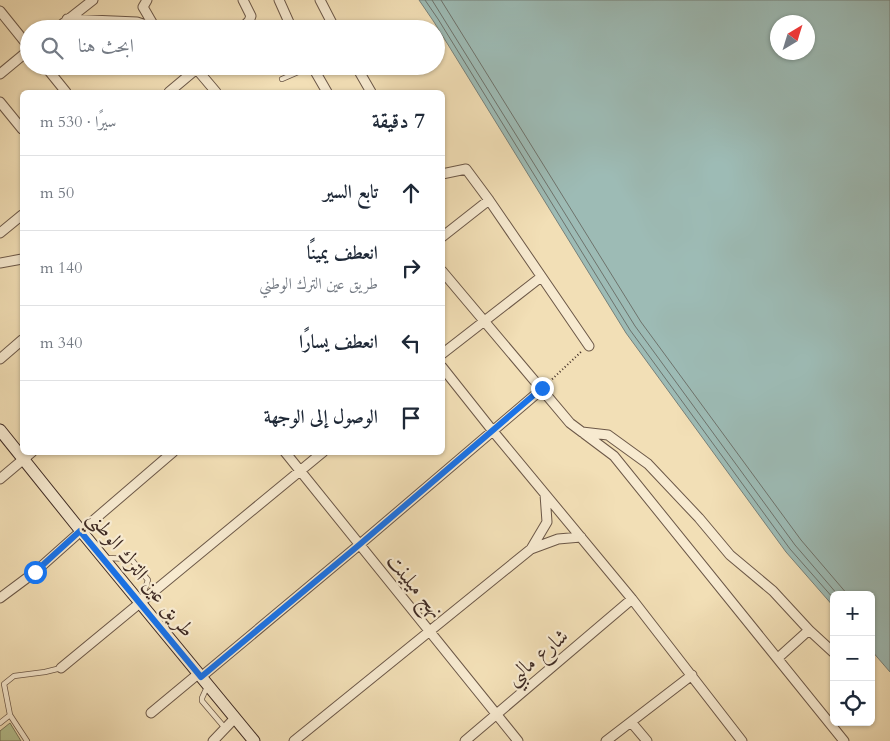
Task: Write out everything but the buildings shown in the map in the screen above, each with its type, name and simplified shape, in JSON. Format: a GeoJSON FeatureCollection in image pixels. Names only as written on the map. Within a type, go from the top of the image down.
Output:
{"type":"FeatureCollection","features":[{"type":"Feature","properties":{"kind":"main road","name":"طريق عين الترك الوطني"},"geometry":{"type":"LineString","coordinates":[[0,430],[20,449]]}},
{"type":"Feature","properties":{"kind":"main road","name":"طريق عين الترك الوطني"},"geometry":{"type":"LineString","coordinates":[[28,456],[80,531],[254,741]]}},
{"type":"Feature","properties":{"kind":"street"},"geometry":{"type":"LineString","coordinates":[[67,19],[93,0]]}},
{"type":"Feature","properties":{"kind":"street"},"geometry":{"type":"LineString","coordinates":[[147,0],[144,7],[152,20]]}},
{"type":"Feature","properties":{"kind":"street"},"geometry":{"type":"LineString","coordinates":[[243,0],[251,16],[249,20]]}},
{"type":"Feature","properties":{"kind":"street"},"geometry":{"type":"LineString","coordinates":[[320,0],[331,20]]}},
{"type":"Feature","properties":{"kind":"street"},"geometry":{"type":"LineString","coordinates":[[281,1],[288,20]]}},
{"type":"Feature","properties":{"kind":"street"},"geometry":{"type":"LineString","coordinates":[[0,11],[20,37]]}},
{"type":"Feature","properties":{"kind":"street"},"geometry":{"type":"LineString","coordinates":[[67,19],[90,20]]}},
{"type":"Feature","properties":{"kind":"street"},"geometry":{"type":"LineString","coordinates":[[0,74],[20,57]]}},
{"type":"Feature","properties":{"kind":"street"},"geometry":{"type":"LineString","coordinates":[[52,75],[64,90]]}},
{"type":"Feature","properties":{"kind":"street"},"geometry":{"type":"LineString","coordinates":[[171,90],[188,75]]}},
{"type":"Feature","properties":{"kind":"street"},"geometry":{"type":"LineString","coordinates":[[203,75],[214,90]]}},
{"type":"Feature","properties":{"kind":"street"},"geometry":{"type":"LineString","coordinates":[[317,75],[325,90]]}},
{"type":"Feature","properties":{"kind":"street"},"geometry":{"type":"LineString","coordinates":[[361,75],[370,90]]}},
{"type":"Feature","properties":{"kind":"street"},"geometry":{"type":"LineString","coordinates":[[0,102],[20,127]]}},
{"type":"Feature","properties":{"kind":"street"},"geometry":{"type":"LineString","coordinates":[[445,173],[466,169],[589,346]]}},
{"type":"Feature","properties":{"kind":"street"},"geometry":{"type":"LineString","coordinates":[[445,235],[489,200]]}},
{"type":"Feature","properties":{"kind":"street"},"geometry":{"type":"LineString","coordinates":[[0,233],[20,216]]}},
{"type":"Feature","properties":{"kind":"street"},"geometry":{"type":"LineString","coordinates":[[0,255],[3,263],[20,259]]}},
{"type":"Feature","properties":{"kind":"street"},"geometry":{"type":"LineString","coordinates":[[445,275],[570,423],[614,456],[844,741]]}},
{"type":"Feature","properties":{"kind":"street"},"geometry":{"type":"LineString","coordinates":[[445,352],[541,277]]}},
{"type":"Feature","properties":{"kind":"street"},"geometry":{"type":"LineString","coordinates":[[0,359],[20,342]]}},
{"type":"Feature","properties":{"kind":"street"},"geometry":{"type":"LineString","coordinates":[[445,371],[632,599],[742,741]]}},
{"type":"Feature","properties":{"kind":"street"},"geometry":{"type":"LineString","coordinates":[[151,714],[202,679],[542,388]]}},
{"type":"Feature","properties":{"kind":"street"},"geometry":{"type":"LineString","coordinates":[[582,432],[608,435],[648,464],[699,518],[730,555],[773,591],[809,630],[830,649]]}},
{"type":"Feature","properties":{"kind":"street"},"geometry":{"type":"LineString","coordinates":[[0,598],[35,572],[169,455]]}},
{"type":"Feature","properties":{"kind":"street","name":"نهج ميلينت"},"geometry":{"type":"LineString","coordinates":[[287,455],[518,741]]}},
{"type":"Feature","properties":{"kind":"street"},"geometry":{"type":"LineString","coordinates":[[61,668],[319,455]]}},
{"type":"Feature","properties":{"kind":"street"},"geometry":{"type":"LineString","coordinates":[[0,479],[28,456]]}},
{"type":"Feature","properties":{"kind":"street"},"geometry":{"type":"LineString","coordinates":[[531,549],[546,522],[545,494]]}},
{"type":"Feature","properties":{"kind":"street"},"geometry":{"type":"LineString","coordinates":[[294,741],[531,549],[558,539],[581,537]]}},
{"type":"Feature","properties":{"kind":"street","name":"شارع مالبي"},"geometry":{"type":"LineString","coordinates":[[465,741],[632,599]]}},
{"type":"Feature","properties":{"kind":"street"},"geometry":{"type":"LineString","coordinates":[[778,658],[809,630]]}},
{"type":"Feature","properties":{"kind":"street"},"geometry":{"type":"LineString","coordinates":[[606,741],[692,675]]}},
{"type":"Feature","properties":{"kind":"street"},"geometry":{"type":"LineString","coordinates":[[213,741],[235,718]]}},
{"type":"Feature","properties":{"kind":"street"},"geometry":{"type":"LineString","coordinates":[[631,722],[647,741]]}},
{"type":"Feature","properties":{"kind":"street"},"geometry":{"type":"LineString","coordinates":[[831,741],[836,730]]}},
{"type":"Feature","properties":{"kind":"lane"},"geometry":{"type":"LineString","coordinates":[[282,79],[291,75]]}},
{"type":"Feature","properties":{"kind":"lane"},"geometry":{"type":"LineString","coordinates":[[103,558],[131,559],[148,580],[140,604]]}},
{"type":"Feature","properties":{"kind":"lane"},"geometry":{"type":"LineString","coordinates":[[28,741],[10,715],[4,684],[14,676],[61,668]]}},
{"type":"Feature","properties":{"kind":"lane"},"geometry":{"type":"LineString","coordinates":[[202,679],[202,701],[224,728]]}},
{"type":"Feature","properties":{"kind":"lane"},"geometry":{"type":"LineString","coordinates":[[0,723],[10,715]]}},
{"type":"Feature","properties":{"kind":"path"},"geometry":{"type":"LineString","coordinates":[[542,388],[589,346]]}},
{"type":"Feature","properties":{"kind":"green space"},"geometry":{"type":"Polygon","coordinates":[[[10,723],[21,741],[0,741],[0,731],[10,723]]]}},
{"type":"Feature","properties":{"kind":"water"},"geometry":{"type":"Polygon","coordinates":[[[419,0],[890,0],[890,672],[875,655],[875,591],[830,591],[830,602],[786,552],[626,333],[445,40],[445,20],[433,20],[419,0]]]}},
{"type":"Feature","properties":{"kind":"route"},"geometry":{"type":"LineString","coordinates":[[35,572],[80,531],[201,677],[542,388]]}}]}
